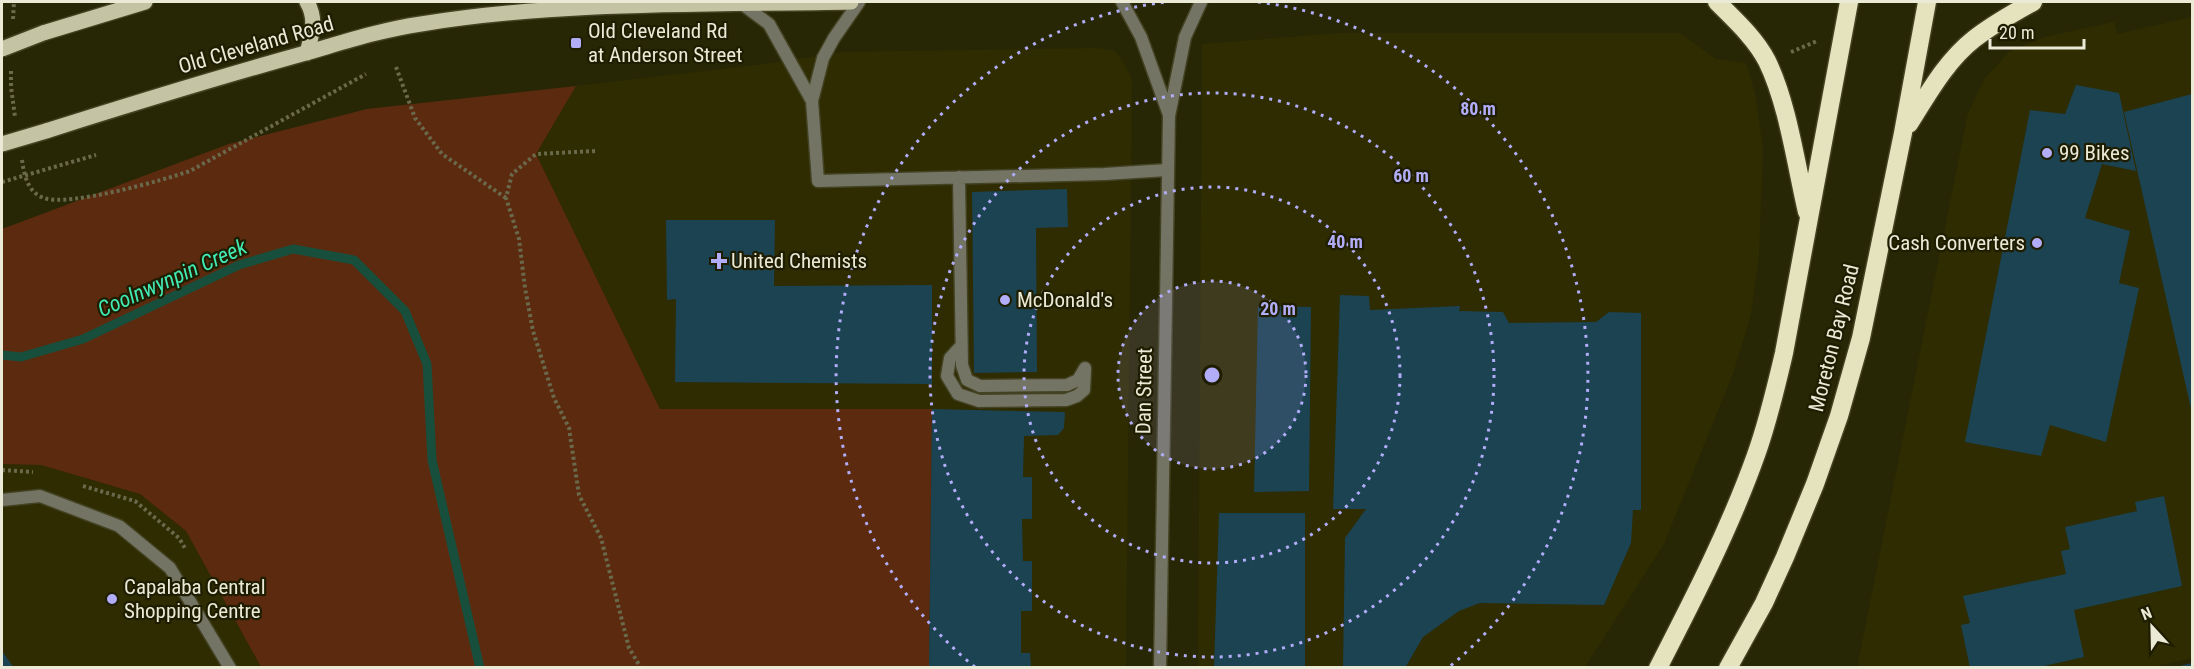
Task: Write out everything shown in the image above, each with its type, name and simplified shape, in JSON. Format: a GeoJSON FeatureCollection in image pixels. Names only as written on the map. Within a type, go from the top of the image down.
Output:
{"type":"FeatureCollection","features":[{"type":"Feature","properties":{"kind":"highway"},"geometry":{"type":"LineString","coordinates":[[1717,2],[1757,46],[1775,80],[1808,219]]}},
{"type":"Feature","properties":{"kind":"highway"},"geometry":{"type":"LineString","coordinates":[[1659,668],[1694,599],[1756,455],[1784,353],[1849,2]]}},
{"type":"Feature","properties":{"kind":"highway","name":"Moreton Bay Road"},"geometry":{"type":"LineString","coordinates":[[1734,663],[1785,557],[1815,484],[1839,416],[1861,338],[1927,2]]}},
{"type":"Feature","properties":{"kind":"highway"},"geometry":{"type":"LineString","coordinates":[[1903,133],[1938,77],[1972,40],[2033,2]]}},
{"type":"Feature","properties":{"kind":"main road"},"geometry":{"type":"LineString","coordinates":[[2,49],[43,33],[145,2]]}},
{"type":"Feature","properties":{"kind":"main road"},"geometry":{"type":"LineString","coordinates":[[307,2],[313,19],[308,52]]}},
{"type":"Feature","properties":{"kind":"main road","name":"Old Cleveland Road"},"geometry":{"type":"LineString","coordinates":[[2,144],[224,75],[358,38],[419,24],[483,15],[555,10],[851,2]]}},
{"type":"Feature","properties":{"kind":"street"},"geometry":{"type":"LineString","coordinates":[[859,2],[823,58],[812,101],[818,181],[1105,174],[1167,170]]}},
{"type":"Feature","properties":{"kind":"street","name":"Dan Street"},"geometry":{"type":"LineString","coordinates":[[1122,2],[1141,37],[1169,116]]}},
{"type":"Feature","properties":{"kind":"street","name":"Dan Street"},"geometry":{"type":"LineString","coordinates":[[1160,668],[1169,116],[1185,37],[1201,2]]}},
{"type":"Feature","properties":{"kind":"street"},"geometry":{"type":"LineString","coordinates":[[742,4],[769,24],[812,101]]}},
{"type":"Feature","properties":{"kind":"street"},"geometry":{"type":"LineString","coordinates":[[959,177],[961,346],[962,365],[967,380],[980,386],[1066,385],[1078,380],[1085,368]]}},
{"type":"Feature","properties":{"kind":"street"},"geometry":{"type":"LineString","coordinates":[[2,500],[40,496],[120,525],[170,568],[230,668]]}},
{"type":"Feature","properties":{"kind":"path"},"geometry":{"type":"LineString","coordinates":[[13,23],[14,2]]}},
{"type":"Feature","properties":{"kind":"path"},"geometry":{"type":"LineString","coordinates":[[1780,56],[1821,40]]}},
{"type":"Feature","properties":{"kind":"path"},"geometry":{"type":"LineString","coordinates":[[11,66],[10,87],[16,122]]}},
{"type":"Feature","properties":{"kind":"path"},"geometry":{"type":"LineString","coordinates":[[396,67],[415,118],[442,154],[506,198]]}},
{"type":"Feature","properties":{"kind":"path"},"geometry":{"type":"LineString","coordinates":[[21,157],[25,181],[42,198],[62,201],[159,182],[190,171],[366,74]]}},
{"type":"Feature","properties":{"kind":"path"},"geometry":{"type":"LineString","coordinates":[[595,151],[536,154],[512,174],[506,198],[519,239],[533,331],[554,398],[569,428],[579,495],[601,538],[629,648],[640,668]]}},
{"type":"Feature","properties":{"kind":"path"},"geometry":{"type":"LineString","coordinates":[[2,182],[96,155]]}},
{"type":"Feature","properties":{"kind":"shaded area"},"geometry":{"type":"Polygon","coordinates":[[[2192,17],[2192,658],[2148,668],[1857,668],[1968,113],[1985,78],[2010,51],[2045,37],[2114,22],[2117,34],[2192,17]]]}},
{"type":"Feature","properties":{"kind":"shaded area"},"geometry":{"type":"Polygon","coordinates":[[[1341,33],[1680,33],[1716,59],[1746,63],[1755,93],[1763,149],[1759,256],[1751,314],[1734,371],[1664,544],[1585,667],[1198,668],[1202,44],[1341,33]]]}},
{"type":"Feature","properties":{"kind":"shaded area"},"geometry":{"type":"Polygon","coordinates":[[[1098,48],[1115,51],[1132,80],[1126,667],[929,667],[932,409],[660,409],[536,154],[576,86],[772,63],[842,52],[1098,48]]]}},
{"type":"Feature","properties":{"kind":"shaded area"},"geometry":{"type":"Polygon","coordinates":[[[576,86],[536,154],[660,409],[932,409],[929,667],[261,667],[186,531],[140,494],[41,465],[2,464],[2,229],[229,144],[367,109],[576,86]]]}},
{"type":"Feature","properties":{"kind":"shaded area","name":"Capalaba Central Shopping Centre"},"geometry":{"type":"Polygon","coordinates":[[[2,464],[41,465],[140,494],[186,531],[261,667],[2,668],[2,464]]]}},
{"type":"Feature","properties":{"kind":"building"},"geometry":{"type":"Polygon","coordinates":[[[2076,85],[2119,93],[2136,171],[2102,164],[2085,218],[2130,231],[2119,283],[2139,288],[2106,442],[2050,425],[2041,456],[1965,442],[2030,110],[2065,114],[2076,85]]]}},
{"type":"Feature","properties":{"kind":"building"},"geometry":{"type":"Polygon","coordinates":[[[2192,94],[2192,413],[2124,112],[2192,94]]]}},
{"type":"Feature","properties":{"kind":"building","name":"McDonald's"},"geometry":{"type":"Polygon","coordinates":[[[1067,189],[1068,227],[1036,228],[1037,372],[974,373],[972,192],[1067,189]]]}},
{"type":"Feature","properties":{"kind":"building"},"geometry":{"type":"Polygon","coordinates":[[[666,220],[775,220],[774,286],[932,285],[932,384],[675,382],[676,299],[667,300],[666,220]]]}},
{"type":"Feature","properties":{"kind":"building"},"geometry":{"type":"Polygon","coordinates":[[[1340,295],[1369,296],[1370,310],[1460,306],[1459,311],[1503,312],[1509,323],[1596,322],[1609,312],[1641,313],[1641,510],[1633,510],[1631,543],[1604,605],[1480,603],[1459,611],[1423,637],[1405,668],[1343,668],[1345,538],[1366,509],[1333,509],[1340,295]]]}},
{"type":"Feature","properties":{"kind":"building"},"geometry":{"type":"Polygon","coordinates":[[[1258,306],[1311,307],[1309,491],[1254,492],[1258,306]]]}},
{"type":"Feature","properties":{"kind":"building"},"geometry":{"type":"Polygon","coordinates":[[[932,409],[1065,412],[1064,428],[1058,435],[1024,436],[1023,477],[1032,477],[1032,519],[1022,519],[1023,561],[1032,561],[1032,611],[1021,611],[1021,653],[1030,653],[1031,668],[929,668],[932,409]]]}},
{"type":"Feature","properties":{"kind":"building"},"geometry":{"type":"Polygon","coordinates":[[[2164,496],[2182,586],[2074,610],[2084,657],[2035,668],[1970,668],[1961,625],[1970,623],[1963,596],[2066,574],[2061,551],[2070,549],[2065,527],[2137,511],[2135,502],[2164,496]]]}},
{"type":"Feature","properties":{"kind":"building"},"geometry":{"type":"Polygon","coordinates":[[[1219,513],[1305,513],[1305,668],[1214,668],[1219,513]]]}},
{"type":"Feature","properties":{"kind":"building"},"geometry":{"type":"Polygon","coordinates":[[[2,651],[14,668],[2,668],[2,651]]]}},
{"type":"Feature","properties":{"kind":"building"},"geometry":{"type":"Polygon","coordinates":[[[2192,663],[2192,668],[2176,668],[2176,667],[2192,663]]]}},
{"type":"Feature","properties":{"kind":"waterway","name":"Coolnwynpin Creek"},"geometry":{"type":"LineString","coordinates":[[2,355],[21,357],[83,339],[239,265],[293,249],[354,260],[405,311],[427,364],[432,460],[480,668]]}},
{"type":"Feature","properties":{"kind":"place","name":"Old Cleveland Rd at Anderson Street"},"geometry":{"type":"Point","coordinates":[576,43]}},
{"type":"Feature","properties":{"kind":"place","name":"99 Bikes"},"geometry":{"type":"Point","coordinates":[2047,153]}},
{"type":"Feature","properties":{"kind":"place","name":"Cash Converters"},"geometry":{"type":"Point","coordinates":[2037,243]}},
{"type":"Feature","properties":{"kind":"place","name":"United Chemists"},"geometry":{"type":"Point","coordinates":[719,261]}},
{"type":"Feature","properties":{"kind":"place","name":"McDonald's"},"geometry":{"type":"Point","coordinates":[1005,300]}},
{"type":"Feature","properties":{"kind":"place","name":"Capalaba Central Shopping Centre"},"geometry":{"type":"Point","coordinates":[112,599]}}]}
